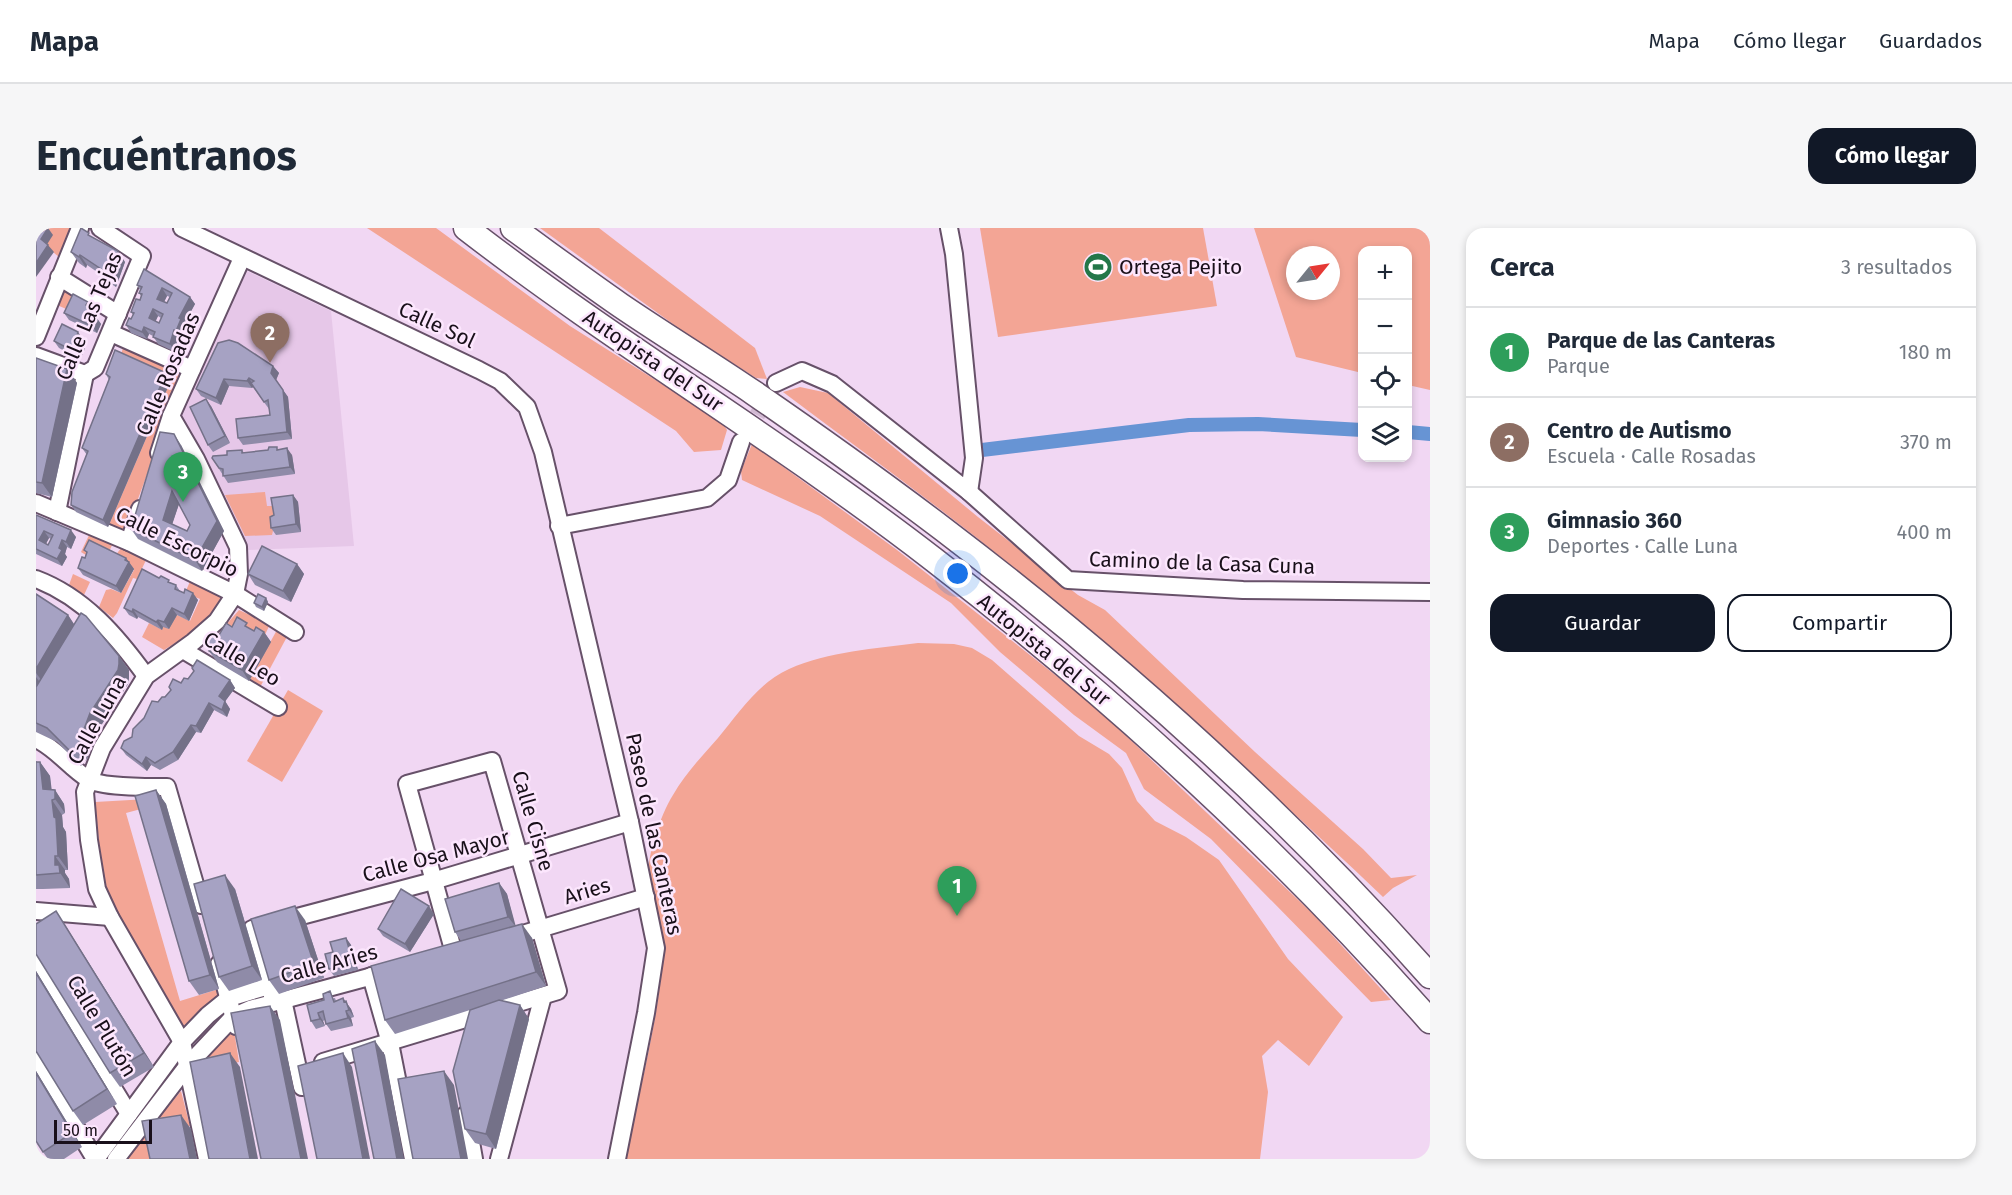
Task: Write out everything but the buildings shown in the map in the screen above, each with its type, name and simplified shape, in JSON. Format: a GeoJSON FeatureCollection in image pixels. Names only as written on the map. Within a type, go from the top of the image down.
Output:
{"type":"FeatureCollection","features":[{"type":"Feature","properties":{"kind":"highway","name":"Autopista del Sur"},"geometry":{"type":"LineString","coordinates":[[466,228],[601,328],[740,419],[932,558],[1049,652],[1130,721],[1292,874],[1384,969],[1430,1021]]}},
{"type":"Feature","properties":{"kind":"highway","name":"Autopista del Sur"},"geometry":{"type":"LineString","coordinates":[[513,228],[619,304],[755,394],[849,460],[944,530],[1065,626],[1152,699],[1235,777],[1314,853],[1430,976]]}},
{"type":"Feature","properties":{"kind":"street"},"geometry":{"type":"LineString","coordinates":[[36,337],[80,228]]}},
{"type":"Feature","properties":{"kind":"street","name":"Calle Las Tejas"},"geometry":{"type":"LineString","coordinates":[[57,512],[85,374],[95,368],[142,255],[100,228]]}},
{"type":"Feature","properties":{"kind":"street","name":"Calle Sol"},"geometry":{"type":"LineString","coordinates":[[182,228],[500,381],[527,407],[534,423],[567,555]]}},
{"type":"Feature","properties":{"kind":"street"},"geometry":{"type":"LineString","coordinates":[[949,228],[954,254],[974,458],[969,492]]}},
{"type":"Feature","properties":{"kind":"street","name":"Calle Rosadas"},"geometry":{"type":"LineString","coordinates":[[154,469],[171,417],[242,258]]}},
{"type":"Feature","properties":{"kind":"street"},"geometry":{"type":"LineString","coordinates":[[59,278],[118,314]]}},
{"type":"Feature","properties":{"kind":"street"},"geometry":{"type":"LineString","coordinates":[[111,333],[192,369]]}},
{"type":"Feature","properties":{"kind":"street"},"geometry":{"type":"LineString","coordinates":[[36,356],[85,374]]}},
{"type":"Feature","properties":{"kind":"street","name":"Camino de la Casa Cuna"},"geometry":{"type":"LineString","coordinates":[[776,382],[802,371],[832,384],[969,492],[1068,580],[1243,590],[1430,592]]}},
{"type":"Feature","properties":{"kind":"street","name":"Calle Luna"},"geometry":{"type":"LineString","coordinates":[[171,417],[196,459],[238,547],[239,574],[235,594],[217,621],[183,650],[146,676],[110,733],[85,792],[97,889],[110,917],[182,1042],[188,1065]]}},
{"type":"Feature","properties":{"kind":"street"},"geometry":{"type":"LineString","coordinates":[[559,526],[707,498],[728,480],[741,442]]}},
{"type":"Feature","properties":{"kind":"street"},"geometry":{"type":"LineString","coordinates":[[129,542],[146,490]]}},
{"type":"Feature","properties":{"kind":"street","name":"Calle Escorpio"},"geometry":{"type":"LineString","coordinates":[[36,503],[129,542],[235,594],[295,632]]}},
{"type":"Feature","properties":{"kind":"street","name":"Paseo de las Canteras"},"geometry":{"type":"LineString","coordinates":[[567,555],[630,822],[656,948],[617,1159]]}},
{"type":"Feature","properties":{"kind":"street"},"geometry":{"type":"LineString","coordinates":[[36,598],[40,581],[71,597],[93,613],[116,636],[146,676]]}},
{"type":"Feature","properties":{"kind":"street"},"geometry":{"type":"LineString","coordinates":[[81,633],[93,613]]}},
{"type":"Feature","properties":{"kind":"street","name":"Calle Leo"},"geometry":{"type":"LineString","coordinates":[[183,650],[278,707]]}},
{"type":"Feature","properties":{"kind":"street"},"geometry":{"type":"LineString","coordinates":[[36,739],[51,747],[89,780],[122,785],[167,787],[207,923]]}},
{"type":"Feature","properties":{"kind":"street","name":"Calle Cisne"},"geometry":{"type":"LineString","coordinates":[[434,881],[407,784],[492,761],[541,929],[550,994]]}},
{"type":"Feature","properties":{"kind":"street","name":"Calle Osa Mayor"},"geometry":{"type":"LineString","coordinates":[[275,996],[252,929],[520,857],[630,822]]}},
{"type":"Feature","properties":{"kind":"street"},"geometry":{"type":"LineString","coordinates":[[434,881],[459,952],[434,959]]}},
{"type":"Feature","properties":{"kind":"street","name":"Aries"},"geometry":{"type":"LineString","coordinates":[[541,929],[646,897]]}},
{"type":"Feature","properties":{"kind":"street"},"geometry":{"type":"LineString","coordinates":[[36,911],[110,917]]}},
{"type":"Feature","properties":{"kind":"street"},"geometry":{"type":"LineString","coordinates":[[486,944],[541,929]]}},
{"type":"Feature","properties":{"kind":"street"},"geometry":{"type":"LineString","coordinates":[[213,945],[234,1016],[238,1038]]}},
{"type":"Feature","properties":{"kind":"street","name":"Calle Plutón"},"geometry":{"type":"LineString","coordinates":[[36,962],[129,1114]]}},
{"type":"Feature","properties":{"kind":"street","name":"Calle Aries"},"geometry":{"type":"LineString","coordinates":[[96,1159],[182,1042],[216,1007],[229,998],[275,996],[413,965]]}},
{"type":"Feature","properties":{"kind":"street"},"geometry":{"type":"LineString","coordinates":[[371,976],[390,1043],[413,1159]]}},
{"type":"Feature","properties":{"kind":"street"},"geometry":{"type":"LineString","coordinates":[[299,1069],[357,1059],[390,1043],[550,994]]}},
{"type":"Feature","properties":{"kind":"street"},"geometry":{"type":"LineString","coordinates":[[499,1159],[550,994]]}},
{"type":"Feature","properties":{"kind":"street"},"geometry":{"type":"LineString","coordinates":[[275,996],[299,1069],[306,1103]]}},
{"type":"Feature","properties":{"kind":"street","name":"Calle Aries"},"geometry":{"type":"LineString","coordinates":[[234,1016],[275,996]]}},
{"type":"Feature","properties":{"kind":"street"},"geometry":{"type":"LineString","coordinates":[[116,1159],[188,1065],[234,1016]]}},
{"type":"Feature","properties":{"kind":"street"},"geometry":{"type":"LineString","coordinates":[[470,1039],[475,1017]]}},
{"type":"Feature","properties":{"kind":"street"},"geometry":{"type":"LineString","coordinates":[[36,1061],[96,1159]]}},
{"type":"Feature","properties":{"kind":"street"},"geometry":{"type":"LineString","coordinates":[[188,1065],[207,1159]]}},
{"type":"Feature","properties":{"kind":"street"},"geometry":{"type":"LineString","coordinates":[[462,1095],[474,1159]]}},
{"type":"Feature","properties":{"kind":"street"},"geometry":{"type":"LineString","coordinates":[[181,1129],[200,1125]]}},
{"type":"Feature","properties":{"kind":"shaded area"},"geometry":{"type":"Polygon","coordinates":[[[42,228],[73,228],[60,258],[46,246],[42,228]]]}},
{"type":"Feature","properties":{"kind":"shaded area"},"geometry":{"type":"Polygon","coordinates":[[[367,228],[436,228],[570,326],[722,422],[727,430],[721,450],[694,452],[676,431],[367,228]]]}},
{"type":"Feature","properties":{"kind":"shaded area"},"geometry":{"type":"Polygon","coordinates":[[[540,228],[599,228],[755,348],[767,379],[756,378],[684,332],[540,228]]]}},
{"type":"Feature","properties":{"kind":"shaded area","name":"Ortega Pejito"},"geometry":{"type":"Polygon","coordinates":[[[980,228],[1203,228],[1217,306],[998,337],[980,228]]]}},
{"type":"Feature","properties":{"kind":"shaded area"},"geometry":{"type":"Polygon","coordinates":[[[1254,228],[1430,228],[1430,390],[1412,386],[1412,246],[1358,246],[1358,372],[1296,357],[1254,228]]]}},
{"type":"Feature","properties":{"kind":"shaded area"},"geometry":{"type":"Polygon","coordinates":[[[245,270],[331,311],[354,546],[247,550],[179,416],[245,270]]]}},
{"type":"Feature","properties":{"kind":"shaded area"},"geometry":{"type":"Polygon","coordinates":[[[65,288],[96,308],[93,314],[73,312],[57,305],[65,288]]]}},
{"type":"Feature","properties":{"kind":"shaded area"},"geometry":{"type":"Polygon","coordinates":[[[123,348],[184,375],[125,534],[108,527],[171,380],[120,357],[123,348]]]}},
{"type":"Feature","properties":{"kind":"shaded area"},"geometry":{"type":"Polygon","coordinates":[[[800,387],[828,393],[978,517],[1078,595],[1105,610],[1255,752],[1363,849],[1391,878],[1417,875],[1393,888],[1383,897],[1201,730],[1014,568],[928,500],[783,392],[800,387]]]}},
{"type":"Feature","properties":{"kind":"shaded area"},"geometry":{"type":"Polygon","coordinates":[[[752,444],[897,550],[1097,708],[1313,914],[1391,1000],[1371,1002],[1211,839],[1144,789],[1126,753],[1074,715],[1000,652],[951,603],[820,516],[742,480],[741,471],[752,444]]]}},
{"type":"Feature","properties":{"kind":"shaded area"},"geometry":{"type":"Polygon","coordinates":[[[265,492],[267,506],[273,506],[275,522],[272,535],[245,536],[225,495],[265,492]]]}},
{"type":"Feature","properties":{"kind":"shaded area"},"geometry":{"type":"Polygon","coordinates":[[[90,533],[113,543],[108,554],[89,557],[81,552],[90,533]]]}},
{"type":"Feature","properties":{"kind":"shaded area"},"geometry":{"type":"Polygon","coordinates":[[[122,547],[147,558],[137,579],[133,578],[113,618],[99,607],[106,590],[111,589],[121,593],[134,570],[114,557],[122,547]]]}},
{"type":"Feature","properties":{"kind":"shaded area"},"geometry":{"type":"Polygon","coordinates":[[[73,574],[90,582],[84,595],[69,585],[73,574]]]}},
{"type":"Feature","properties":{"kind":"shaded area"},"geometry":{"type":"Polygon","coordinates":[[[191,579],[221,594],[219,601],[207,618],[164,650],[142,637],[149,623],[161,629],[177,615],[190,621],[200,599],[185,593],[191,579]]]}},
{"type":"Feature","properties":{"kind":"shaded area"},"geometry":{"type":"Polygon","coordinates":[[[239,610],[270,624],[264,637],[229,640],[219,633],[239,610]]]}},
{"type":"Feature","properties":{"kind":"shaded area"},"geometry":{"type":"Polygon","coordinates":[[[278,628],[289,633],[258,691],[249,681],[278,628]]]}},
{"type":"Feature","properties":{"kind":"shaded area"},"geometry":{"type":"Polygon","coordinates":[[[918,643],[954,644],[972,648],[992,660],[1079,736],[1109,754],[1122,768],[1137,801],[1155,821],[1186,837],[1219,860],[1288,959],[1343,1017],[1309,1066],[1278,1040],[1262,1056],[1268,1092],[1260,1159],[625,1159],[652,1034],[663,958],[662,938],[649,887],[650,857],[664,813],[673,795],[688,772],[750,699],[778,675],[804,663],[836,654],[918,643]]]}},
{"type":"Feature","properties":{"kind":"shaded area"},"geometry":{"type":"Polygon","coordinates":[[[288,690],[323,711],[282,782],[247,761],[288,690]]]}},
{"type":"Feature","properties":{"kind":"shaded area"},"geometry":{"type":"Polygon","coordinates":[[[166,798],[167,802],[126,813],[180,1001],[219,989],[221,995],[182,1027],[119,916],[103,883],[95,802],[166,798]]]}},
{"type":"Feature","properties":{"kind":"shaded area"},"geometry":{"type":"Polygon","coordinates":[[[233,1024],[239,1062],[200,1072],[199,1066],[233,1024]]]}},
{"type":"Feature","properties":{"kind":"shaded area"},"geometry":{"type":"Polygon","coordinates":[[[181,1091],[190,1126],[152,1135],[156,1159],[125,1159],[181,1091]]]}},
{"type":"Feature","properties":{"kind":"waterway"},"geometry":{"type":"LineString","coordinates":[[982,450],[1189,425],[1258,424],[1358,430]]}},
{"type":"Feature","properties":{"kind":"waterway"},"geometry":{"type":"LineString","coordinates":[[1412,432],[1430,434]]}},
{"type":"Feature","properties":{"kind":"tunnel"},"geometry":{"type":"LineString","coordinates":[[745,436],[776,383]]}},
{"type":"Feature","properties":{"kind":"place","name":"Ortega Pejito"},"geometry":{"type":"Point","coordinates":[1098,267]}},
{"type":"Feature","properties":{"kind":"place","name":"Centro de Autismo"},"geometry":{"type":"Point","coordinates":[270,363]}},
{"type":"Feature","properties":{"kind":"place","name":"Gimnasio 360"},"geometry":{"type":"Point","coordinates":[183,502]}},
{"type":"Feature","properties":{"kind":"place","name":"Parque de las Canteras"},"geometry":{"type":"Point","coordinates":[957,916]}}]}
